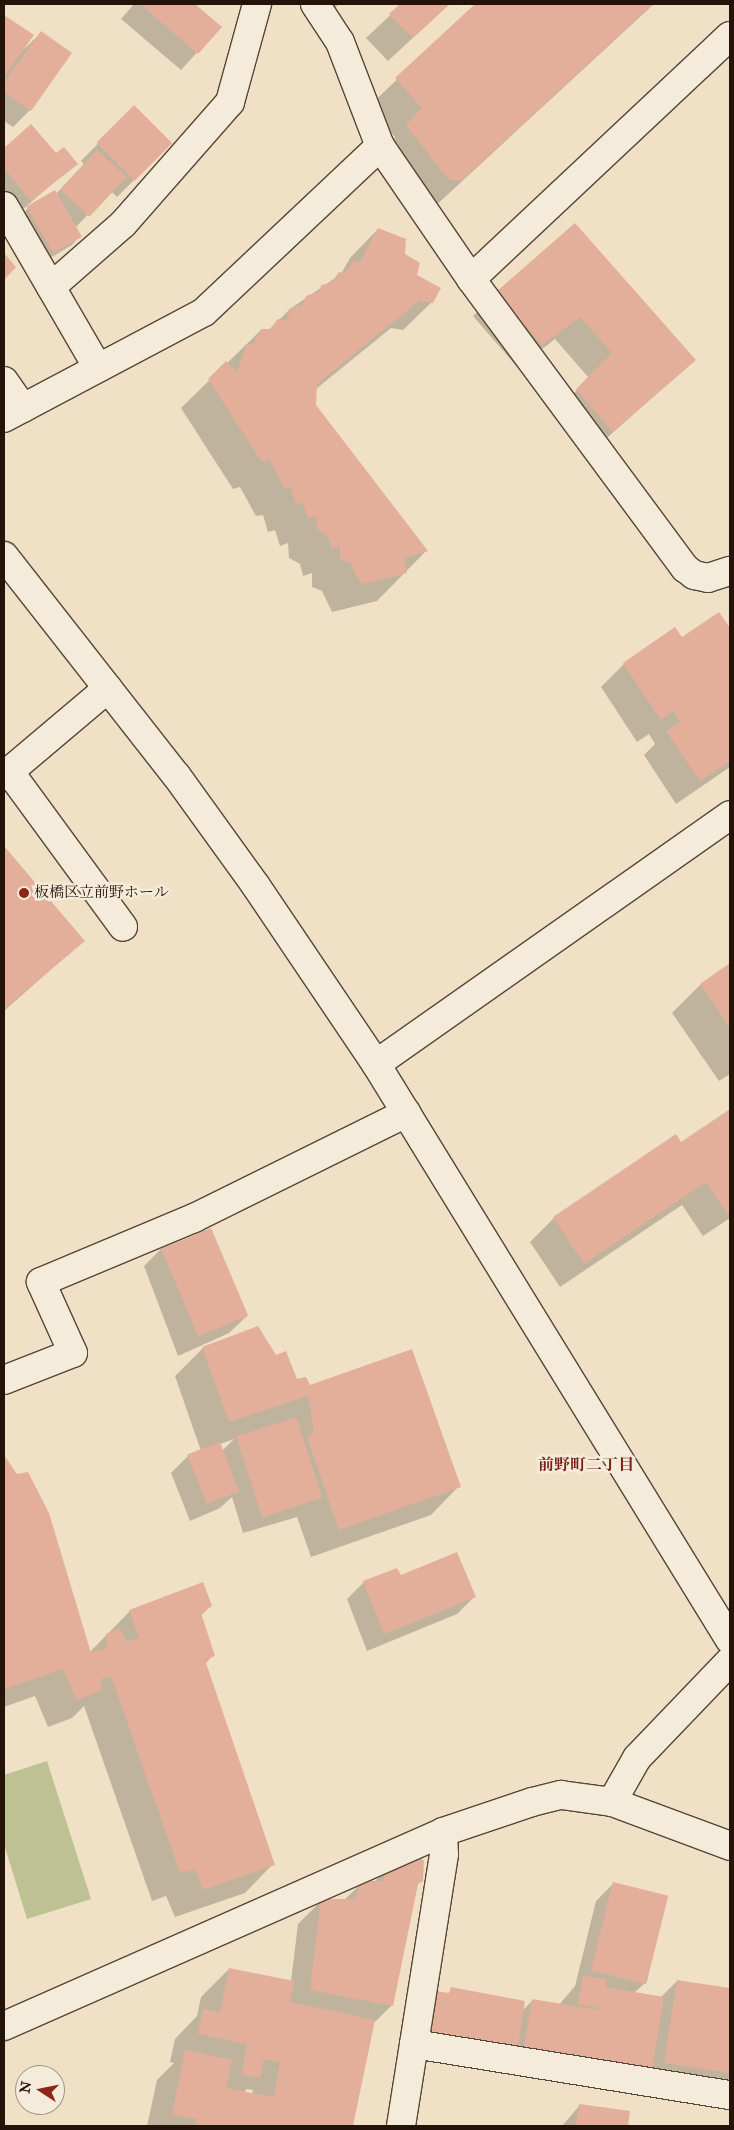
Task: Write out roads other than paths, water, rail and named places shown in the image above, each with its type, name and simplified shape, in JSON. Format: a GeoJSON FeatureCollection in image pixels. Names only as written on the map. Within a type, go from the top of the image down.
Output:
{"type":"FeatureCollection","features":[{"type":"Feature","properties":{"kind":"street"},"geometry":{"type":"LineString","coordinates":[[51,287],[123,224],[230,102],[257,4]]}},
{"type":"Feature","properties":{"kind":"street"},"geometry":{"type":"LineString","coordinates":[[315,4],[340,42],[380,146],[471,279],[684,568],[694,575],[708,578],[730,571]]}},
{"type":"Feature","properties":{"kind":"street"},"geometry":{"type":"LineString","coordinates":[[471,279],[730,36]]}},
{"type":"Feature","properties":{"kind":"street"},"geometry":{"type":"LineString","coordinates":[[4,381],[13,413],[204,312],[380,146]]}},
{"type":"Feature","properties":{"kind":"street"},"geometry":{"type":"LineString","coordinates":[[4,206],[98,368]]}},
{"type":"Feature","properties":{"kind":"street"},"geometry":{"type":"LineString","coordinates":[[4,556],[108,688],[256,886],[376,1064],[730,1640]]}},
{"type":"Feature","properties":{"kind":"street"},"geometry":{"type":"LineString","coordinates":[[108,688],[6,774],[123,927]]}},
{"type":"Feature","properties":{"kind":"street"},"geometry":{"type":"LineString","coordinates":[[376,1064],[730,815]]}},
{"type":"Feature","properties":{"kind":"street"},"geometry":{"type":"LineString","coordinates":[[4,1380],[72,1353],[41,1282],[194,1218],[406,1113]]}},
{"type":"Feature","properties":{"kind":"street"},"geometry":{"type":"LineString","coordinates":[[612,1802],[637,1758],[730,1661]]}},
{"type":"Feature","properties":{"kind":"street"},"geometry":{"type":"LineString","coordinates":[[4,2026],[443,1832],[561,1794],[612,1802],[730,1846]]}},
{"type":"Feature","properties":{"kind":"street"},"geometry":{"type":"LineString","coordinates":[[401,2126],[444,1854],[443,1832]]}},
{"type":"Feature","properties":{"kind":"street"},"geometry":{"type":"LineString","coordinates":[[414,2044],[730,2094]]}},
{"type":"Feature","properties":{"kind":"place","name":"板橋区立前野ホール"},"geometry":{"type":"Point","coordinates":[24,893]}},
{"type":"Feature","properties":{"kind":"district","name":"前野町二丁目"},"geometry":{"type":"Point","coordinates":[586,1465]}}]}
